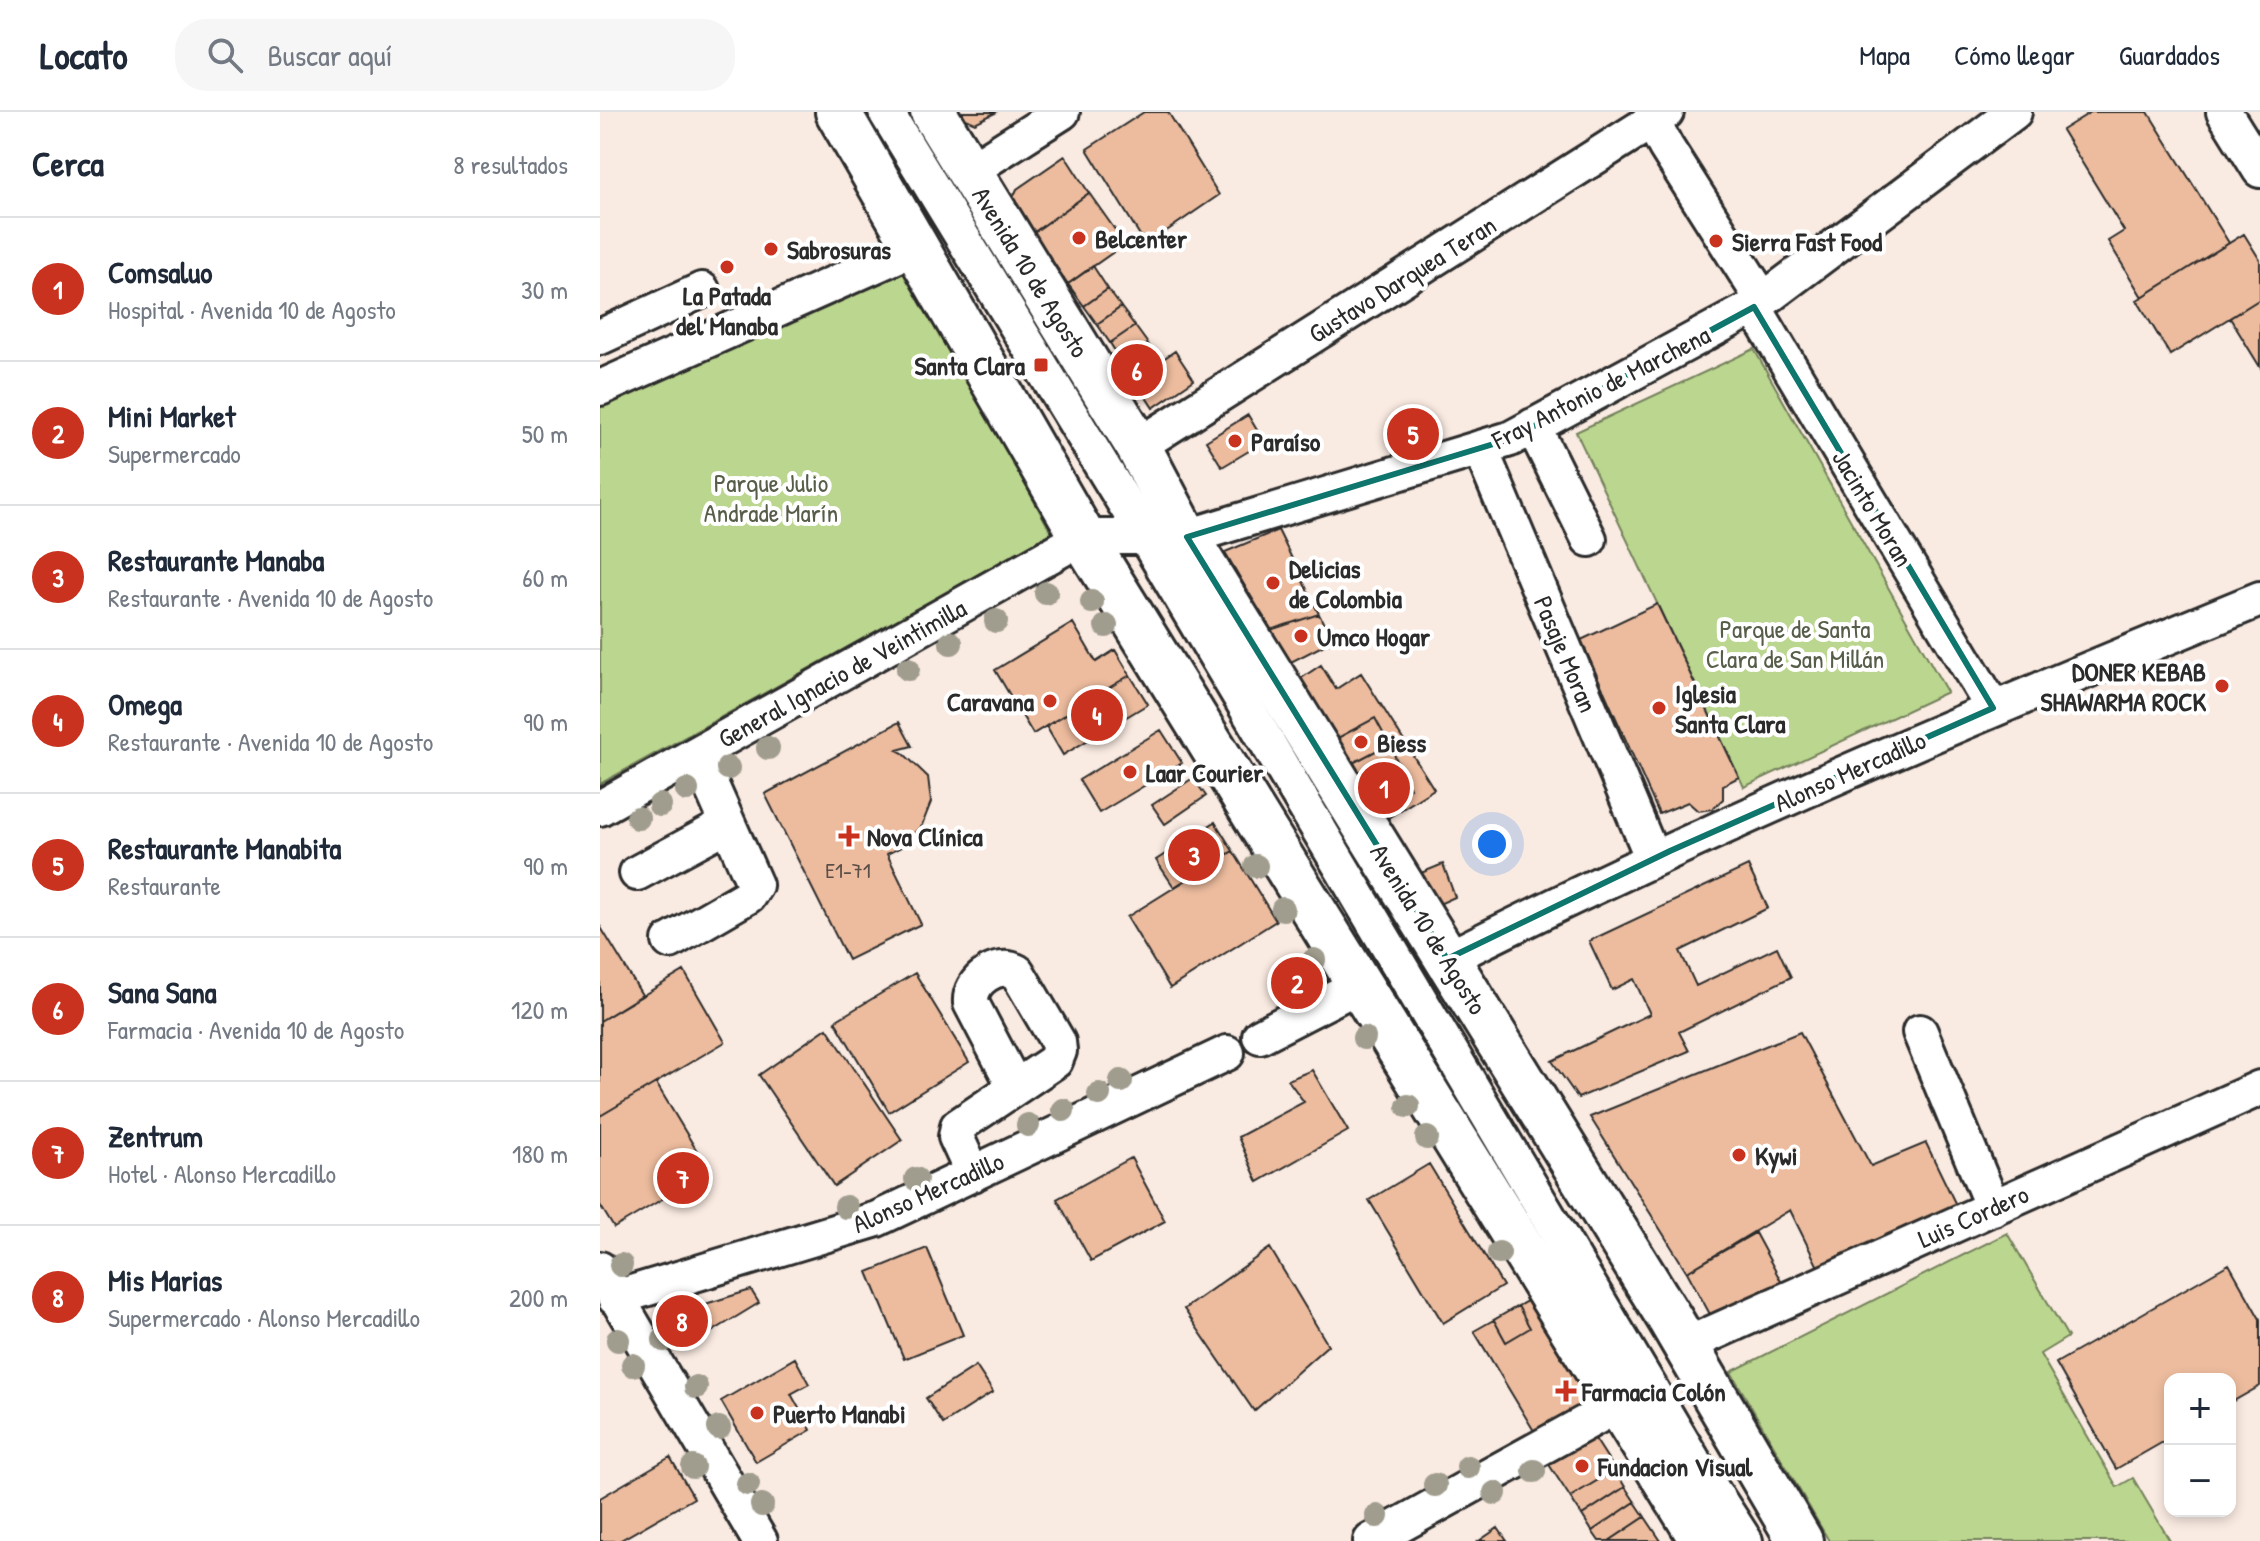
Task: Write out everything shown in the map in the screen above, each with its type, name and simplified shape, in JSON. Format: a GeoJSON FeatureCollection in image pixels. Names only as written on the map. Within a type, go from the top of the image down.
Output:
{"type":"FeatureCollection","features":[{"type":"Feature","properties":{"kind":"main road"},"geometry":{"type":"LineString","coordinates":[[838,112],[1083,537],[1703,1541]]}},
{"type":"Feature","properties":{"kind":"main road","name":"Avenida 10 de Agosto"},"geometry":{"type":"LineString","coordinates":[[933,112],[1138,446],[1167,538],[1447,959],[1686,1345],[1800,1541]]}},
{"type":"Feature","properties":{"kind":"street"},"geometry":{"type":"LineString","coordinates":[[886,112],[1167,538],[1692,1459],[1745,1541]]}},
{"type":"Feature","properties":{"kind":"street"},"geometry":{"type":"LineString","coordinates":[[969,171],[1062,112]]}},
{"type":"Feature","properties":{"kind":"street","name":"Fray Antonio de Marchena"},"geometry":{"type":"LineString","coordinates":[[1083,537],[1167,538],[1510,439],[1758,304],[2014,112]]}},
{"type":"Feature","properties":{"kind":"street"},"geometry":{"type":"LineString","coordinates":[[2224,112],[2260,170]]}},
{"type":"Feature","properties":{"kind":"street","name":"Jacinto Moran"},"geometry":{"type":"LineString","coordinates":[[1659,116],[1666,147],[1993,708]]}},
{"type":"Feature","properties":{"kind":"street","name":"Gustavo Darquea Teran"},"geometry":{"type":"LineString","coordinates":[[1138,446],[1659,116]]}},
{"type":"Feature","properties":{"kind":"street"},"geometry":{"type":"LineString","coordinates":[[600,388],[916,247]]}},
{"type":"Feature","properties":{"kind":"street"},"geometry":{"type":"LineString","coordinates":[[600,337],[702,290]]}},
{"type":"Feature","properties":{"kind":"street"},"geometry":{"type":"LineString","coordinates":[[1533,426],[1589,539]]}},
{"type":"Feature","properties":{"kind":"street","name":"Pasaje Moran"},"geometry":{"type":"LineString","coordinates":[[1480,448],[1653,859]]}},
{"type":"Feature","properties":{"kind":"street","name":"General Ignacio de Veintimilla"},"geometry":{"type":"LineString","coordinates":[[600,808],[1083,537]]}},
{"type":"Feature","properties":{"kind":"street","name":"Alonso Mercadillo"},"geometry":{"type":"LineString","coordinates":[[1447,959],[1653,859],[1993,708],[2260,599]]}},
{"type":"Feature","properties":{"kind":"street"},"geometry":{"type":"LineString","coordinates":[[670,941],[748,896],[755,885],[697,754]]}},
{"type":"Feature","properties":{"kind":"street"},"geometry":{"type":"LineString","coordinates":[[637,873],[728,824]]}},
{"type":"Feature","properties":{"kind":"street"},"geometry":{"type":"LineString","coordinates":[[1260,1036],[1361,984]]}},
{"type":"Feature","properties":{"kind":"street"},"geometry":{"type":"LineString","coordinates":[[1920,1032],[1993,1208]]}},
{"type":"Feature","properties":{"kind":"street","name":"Alonso Mercadillo"},"geometry":{"type":"LineString","coordinates":[[605,1282],[877,1219],[1227,1053]]}},
{"type":"Feature","properties":{"kind":"street"},"geometry":{"type":"LineString","coordinates":[[973,1174],[956,1137],[958,1126],[1015,1087]]}},
{"type":"Feature","properties":{"kind":"street","name":"Luis Cordero"},"geometry":{"type":"LineString","coordinates":[[1686,1345],[1993,1208],[2112,1142],[2260,1088]]}},
{"type":"Feature","properties":{"kind":"street"},"geometry":{"type":"LineString","coordinates":[[605,1282],[760,1541]]}},
{"type":"Feature","properties":{"kind":"street"},"geometry":{"type":"LineString","coordinates":[[1371,1541],[1618,1405]]}},
{"type":"Feature","properties":{"kind":"highlighted area"},"geometry":{"type":"Polygon","coordinates":[[[1754,307],[1993,708],[1670,851],[1447,959],[1187,537],[1510,439],[1754,307]]]}},
{"type":"Feature","properties":{"kind":"green space","name":"Parque Julio Andrade Marín"},"geometry":{"type":"Polygon","coordinates":[[[905,262],[1052,534],[600,784],[600,388],[905,262]]]}},
{"type":"Feature","properties":{"kind":"green space","name":"Parque de Santa Clara de San Millán"},"geometry":{"type":"Polygon","coordinates":[[[1754,349],[1947,692],[1744,787],[1576,432],[1754,349]]]}},
{"type":"Feature","properties":{"kind":"green space"},"geometry":{"type":"Polygon","coordinates":[[[2007,1233],[2068,1337],[2040,1354],[2117,1487],[2133,1478],[2170,1541],[1829,1541],[1731,1372],[2007,1233]]]}},
{"type":"Feature","properties":{"kind":"building"},"geometry":{"type":"Polygon","coordinates":[[[962,112],[997,112],[975,123],[966,119],[962,112]]]}},
{"type":"Feature","properties":{"kind":"building"},"geometry":{"type":"Polygon","coordinates":[[[1144,112],[1168,112],[1219,195],[1146,245],[1087,149],[1144,112]]]}},
{"type":"Feature","properties":{"kind":"building"},"geometry":{"type":"Polygon","coordinates":[[[2091,112],[2148,112],[2229,243],[2142,297],[2108,241],[2124,231],[2062,130],[2091,112]]]}},
{"type":"Feature","properties":{"kind":"building"},"geometry":{"type":"Polygon","coordinates":[[[1065,156],[1089,193],[1033,233],[1011,202],[1017,189],[1065,156]]]}},
{"type":"Feature","properties":{"kind":"building","name":"Belcenter"},"geometry":{"type":"Polygon","coordinates":[[[1089,193],[1125,244],[1068,284],[1033,233],[1089,193]]]}},
{"type":"Feature","properties":{"kind":"building"},"geometry":{"type":"Polygon","coordinates":[[[2244,234],[2260,260],[2260,299],[2170,355],[2137,300],[2244,234]]]}},
{"type":"Feature","properties":{"kind":"building"},"geometry":{"type":"Polygon","coordinates":[[[1093,266],[1108,289],[1084,306],[1068,284],[1093,266]]]}},
{"type":"Feature","properties":{"kind":"building"},"geometry":{"type":"Polygon","coordinates":[[[1108,289],[1121,307],[1097,324],[1084,306],[1108,289]]]}},
{"type":"Feature","properties":{"kind":"building"},"geometry":{"type":"Polygon","coordinates":[[[2260,299],[2260,367],[2230,318],[2260,299]]]}},
{"type":"Feature","properties":{"kind":"building"},"geometry":{"type":"Polygon","coordinates":[[[1121,307],[1135,326],[1110,343],[1097,324],[1121,307]]]}},
{"type":"Feature","properties":{"kind":"building"},"geometry":{"type":"Polygon","coordinates":[[[1135,326],[1148,344],[1122,362],[1110,343],[1135,326]]]}},
{"type":"Feature","properties":{"kind":"building"},"geometry":{"type":"Polygon","coordinates":[[[1148,344],[1160,361],[1134,379],[1122,362],[1148,344]]]}},
{"type":"Feature","properties":{"kind":"building"},"geometry":{"type":"Polygon","coordinates":[[[1175,351],[1194,380],[1153,408],[1134,379],[1175,351]]]}},
{"type":"Feature","properties":{"kind":"building","name":"Paraíso"},"geometry":{"type":"Polygon","coordinates":[[[1248,415],[1264,442],[1222,467],[1206,441],[1248,415]]]}},
{"type":"Feature","properties":{"kind":"building","name":"Delicias de Colombia"},"geometry":{"type":"Polygon","coordinates":[[[1278,530],[1319,614],[1270,630],[1225,552],[1278,530]]]}},
{"type":"Feature","properties":{"kind":"building","name":"Iglesia Santa Clara"},"geometry":{"type":"Polygon","coordinates":[[[1657,604],[1739,777],[1723,785],[1723,799],[1712,809],[1698,811],[1688,802],[1659,814],[1581,640],[1657,604]]]}},
{"type":"Feature","properties":{"kind":"building","name":"Umco Hogar"},"geometry":{"type":"Polygon","coordinates":[[[1319,614],[1332,641],[1289,663],[1270,630],[1319,614]]]}},
{"type":"Feature","properties":{"kind":"building","name":"Caravana"},"geometry":{"type":"Polygon","coordinates":[[[1073,623],[1096,662],[1115,650],[1130,675],[1033,734],[995,670],[1073,623]]]}},
{"type":"Feature","properties":{"kind":"building"},"geometry":{"type":"Polygon","coordinates":[[[1321,665],[1336,689],[1361,673],[1434,789],[1378,824],[1291,685],[1321,665]]]}},
{"type":"Feature","properties":{"kind":"building"},"geometry":{"type":"Polygon","coordinates":[[[1130,675],[1148,704],[1063,755],[1046,726],[1130,675]]]}},
{"type":"Feature","properties":{"kind":"building","name":"Biess"},"geometry":{"type":"Polygon","coordinates":[[[1375,718],[1389,744],[1347,766],[1334,740],[1375,718]]]}},
{"type":"Feature","properties":{"kind":"building","name":"Nova Clínica"},"geometry":{"type":"Polygon","coordinates":[[[899,722],[912,746],[897,750],[928,777],[931,802],[922,825],[901,847],[887,854],[921,924],[848,960],[765,794],[899,722]]]}},
{"type":"Feature","properties":{"kind":"building","name":"Laar Courier"},"geometry":{"type":"Polygon","coordinates":[[[1161,730],[1182,763],[1099,813],[1079,780],[1161,730]]]}},
{"type":"Feature","properties":{"kind":"building"},"geometry":{"type":"Polygon","coordinates":[[[1389,744],[1400,767],[1359,788],[1347,766],[1389,744]]]}},
{"type":"Feature","properties":{"kind":"building"},"geometry":{"type":"Polygon","coordinates":[[[1400,767],[1410,788],[1369,808],[1359,788],[1400,767]]]}},
{"type":"Feature","properties":{"kind":"building"},"geometry":{"type":"Polygon","coordinates":[[[1193,778],[1206,796],[1165,824],[1152,805],[1193,778]]]}},
{"type":"Feature","properties":{"kind":"building"},"geometry":{"type":"Polygon","coordinates":[[[1215,822],[1233,851],[1174,887],[1156,860],[1215,822]]]}},
{"type":"Feature","properties":{"kind":"building"},"geometry":{"type":"Polygon","coordinates":[[[1233,851],[1276,921],[1170,988],[1127,917],[1233,851]]]}},
{"type":"Feature","properties":{"kind":"building"},"geometry":{"type":"Polygon","coordinates":[[[1443,864],[1455,897],[1437,905],[1416,875],[1443,864]]]}},
{"type":"Feature","properties":{"kind":"building"},"geometry":{"type":"Polygon","coordinates":[[[1748,866],[1768,908],[1680,951],[1696,986],[1777,947],[1791,977],[1679,1032],[1689,1051],[1578,1098],[1552,1061],[1650,1014],[1634,979],[1612,990],[1589,941],[1748,866]]]}},
{"type":"Feature","properties":{"kind":"building"},"geometry":{"type":"Polygon","coordinates":[[[600,926],[642,995],[600,1021],[600,926]]]}},
{"type":"Feature","properties":{"kind":"building"},"geometry":{"type":"Polygon","coordinates":[[[1307,965],[1317,981],[1287,1000],[1277,985],[1307,965]]]}},
{"type":"Feature","properties":{"kind":"building"},"geometry":{"type":"Polygon","coordinates":[[[684,971],[725,1042],[600,1116],[600,1021],[684,971]]]}},
{"type":"Feature","properties":{"kind":"building"},"geometry":{"type":"Polygon","coordinates":[[[915,973],[969,1062],[889,1112],[835,1021],[915,973]]]}},
{"type":"Feature","properties":{"kind":"building"},"geometry":{"type":"Polygon","coordinates":[[[827,1028],[902,1140],[834,1186],[759,1075],[827,1028]]]}},
{"type":"Feature","properties":{"kind":"building","name":"Kywi"},"geometry":{"type":"Polygon","coordinates":[[[1800,1032],[1871,1166],[1926,1143],[1956,1205],[1819,1269],[1790,1210],[1687,1272],[1590,1117],[1800,1032]]]}},
{"type":"Feature","properties":{"kind":"building"},"geometry":{"type":"Polygon","coordinates":[[[1312,1070],[1348,1131],[1258,1182],[1238,1137],[1304,1102],[1288,1080],[1312,1070]]]}},
{"type":"Feature","properties":{"kind":"building"},"geometry":{"type":"Polygon","coordinates":[[[656,1083],[709,1171],[614,1228],[600,1205],[600,1116],[656,1083]]]}},
{"type":"Feature","properties":{"kind":"building"},"geometry":{"type":"Polygon","coordinates":[[[1131,1158],[1165,1221],[1091,1261],[1057,1199],[1131,1158]]]}},
{"type":"Feature","properties":{"kind":"building"},"geometry":{"type":"Polygon","coordinates":[[[1429,1164],[1503,1286],[1443,1323],[1369,1200],[1429,1164]]]}},
{"type":"Feature","properties":{"kind":"building"},"geometry":{"type":"Polygon","coordinates":[[[1755,1233],[1782,1283],[1712,1318],[1687,1272],[1755,1233]]]}},
{"type":"Feature","properties":{"kind":"building"},"geometry":{"type":"Polygon","coordinates":[[[927,1248],[963,1335],[904,1359],[868,1272],[927,1248]]]}},
{"type":"Feature","properties":{"kind":"building"},"geometry":{"type":"Polygon","coordinates":[[[1270,1248],[1328,1345],[1254,1411],[1184,1309],[1270,1248]]]}},
{"type":"Feature","properties":{"kind":"building"},"geometry":{"type":"Polygon","coordinates":[[[2229,1264],[2260,1319],[2260,1386],[2236,1400],[2236,1373],[2164,1373],[2164,1441],[2116,1469],[2056,1363],[2229,1264]]]}},
{"type":"Feature","properties":{"kind":"building"},"geometry":{"type":"Polygon","coordinates":[[[751,1290],[759,1303],[687,1347],[674,1326],[679,1312],[751,1290]]]}},
{"type":"Feature","properties":{"kind":"building"},"geometry":{"type":"Polygon","coordinates":[[[1534,1297],[1594,1397],[1534,1431],[1474,1331],[1534,1297]]]}},
{"type":"Feature","properties":{"kind":"building"},"geometry":{"type":"Polygon","coordinates":[[[1518,1306],[1530,1328],[1506,1342],[1494,1320],[1518,1306]]]}},
{"type":"Feature","properties":{"kind":"building"},"geometry":{"type":"Polygon","coordinates":[[[795,1358],[809,1384],[791,1394],[811,1430],[756,1462],[721,1401],[795,1358]]]}},
{"type":"Feature","properties":{"kind":"building"},"geometry":{"type":"Polygon","coordinates":[[[976,1366],[993,1392],[943,1424],[926,1398],[976,1366]]]}},
{"type":"Feature","properties":{"kind":"building","name":"Fundacion Visual"},"geometry":{"type":"Polygon","coordinates":[[[1592,1434],[1615,1470],[1570,1497],[1548,1463],[1592,1434]]]}},
{"type":"Feature","properties":{"kind":"building"},"geometry":{"type":"Polygon","coordinates":[[[670,1457],[694,1498],[619,1541],[600,1541],[600,1498],[670,1457]]]}},
{"type":"Feature","properties":{"kind":"building"},"geometry":{"type":"Polygon","coordinates":[[[1615,1470],[1625,1487],[1582,1515],[1570,1497],[1615,1470]]]}},
{"type":"Feature","properties":{"kind":"building"},"geometry":{"type":"Polygon","coordinates":[[[1625,1487],[1635,1502],[1592,1531],[1582,1515],[1625,1487]]]}},
{"type":"Feature","properties":{"kind":"building"},"geometry":{"type":"Polygon","coordinates":[[[1635,1502],[1645,1517],[1609,1541],[1599,1541],[1592,1531],[1635,1502]]]}},
{"type":"Feature","properties":{"kind":"building"},"geometry":{"type":"Polygon","coordinates":[[[1645,1517],[1661,1541],[1609,1541],[1645,1517]]]}},
{"type":"Feature","properties":{"kind":"building"},"geometry":{"type":"Polygon","coordinates":[[[1498,1528],[1507,1541],[1479,1541],[1498,1528]]]}},
{"type":"Feature","properties":{"kind":"place","name":"Belcenter"},"geometry":{"type":"Point","coordinates":[1079,238]}},
{"type":"Feature","properties":{"kind":"place","name":"Sierra Fast Food"},"geometry":{"type":"Point","coordinates":[1716,241]}},
{"type":"Feature","properties":{"kind":"place","name":"Sabrosuras"},"geometry":{"type":"Point","coordinates":[771,249]}},
{"type":"Feature","properties":{"kind":"place","name":"La Patada del Manaba"},"geometry":{"type":"Point","coordinates":[727,267]}},
{"type":"Feature","properties":{"kind":"place","name":"Santa Clara"},"geometry":{"type":"Point","coordinates":[1041,365]}},
{"type":"Feature","properties":{"kind":"place","name":"Sana Sana"},"geometry":{"type":"Point","coordinates":[1137,370]}},
{"type":"Feature","properties":{"kind":"place","name":"Restaurante Manabita"},"geometry":{"type":"Point","coordinates":[1413,434]}},
{"type":"Feature","properties":{"kind":"place","name":"Paraíso"},"geometry":{"type":"Point","coordinates":[1235,441]}},
{"type":"Feature","properties":{"kind":"place","name":"Delicias de Colombia"},"geometry":{"type":"Point","coordinates":[1273,583]}},
{"type":"Feature","properties":{"kind":"place","name":"Umco Hogar"},"geometry":{"type":"Point","coordinates":[1301,636]}},
{"type":"Feature","properties":{"kind":"place","name":"DONER KEBAB SHAWARMA ROCK"},"geometry":{"type":"Point","coordinates":[2222,686]}},
{"type":"Feature","properties":{"kind":"place","name":"Caravana"},"geometry":{"type":"Point","coordinates":[1050,701]}},
{"type":"Feature","properties":{"kind":"place","name":"Iglesia Santa Clara"},"geometry":{"type":"Point","coordinates":[1659,708]}},
{"type":"Feature","properties":{"kind":"place","name":"Omega"},"geometry":{"type":"Point","coordinates":[1097,715]}},
{"type":"Feature","properties":{"kind":"place","name":"Biess"},"geometry":{"type":"Point","coordinates":[1361,742]}},
{"type":"Feature","properties":{"kind":"place","name":"Laar Courier"},"geometry":{"type":"Point","coordinates":[1130,772]}},
{"type":"Feature","properties":{"kind":"place","name":"Comsaluo"},"geometry":{"type":"Point","coordinates":[1384,788]}},
{"type":"Feature","properties":{"kind":"place","name":"Nova Clínica"},"geometry":{"type":"Point","coordinates":[849,836]}},
{"type":"Feature","properties":{"kind":"place","name":"Restaurante Manaba"},"geometry":{"type":"Point","coordinates":[1194,855]}},
{"type":"Feature","properties":{"kind":"place","name":"Mini Market"},"geometry":{"type":"Point","coordinates":[1297,983]}},
{"type":"Feature","properties":{"kind":"place","name":"Kywi"},"geometry":{"type":"Point","coordinates":[1739,1155]}},
{"type":"Feature","properties":{"kind":"place","name":"Zentrum"},"geometry":{"type":"Point","coordinates":[683,1178]}},
{"type":"Feature","properties":{"kind":"place","name":"Mis Marias"},"geometry":{"type":"Point","coordinates":[682,1321]}},
{"type":"Feature","properties":{"kind":"place","name":"Farmacia Colón"},"geometry":{"type":"Point","coordinates":[1566,1391]}},
{"type":"Feature","properties":{"kind":"place","name":"Puerto Manabi"},"geometry":{"type":"Point","coordinates":[757,1413]}},
{"type":"Feature","properties":{"kind":"place","name":"Fundacion Visual"},"geometry":{"type":"Point","coordinates":[1582,1466]}}]}
